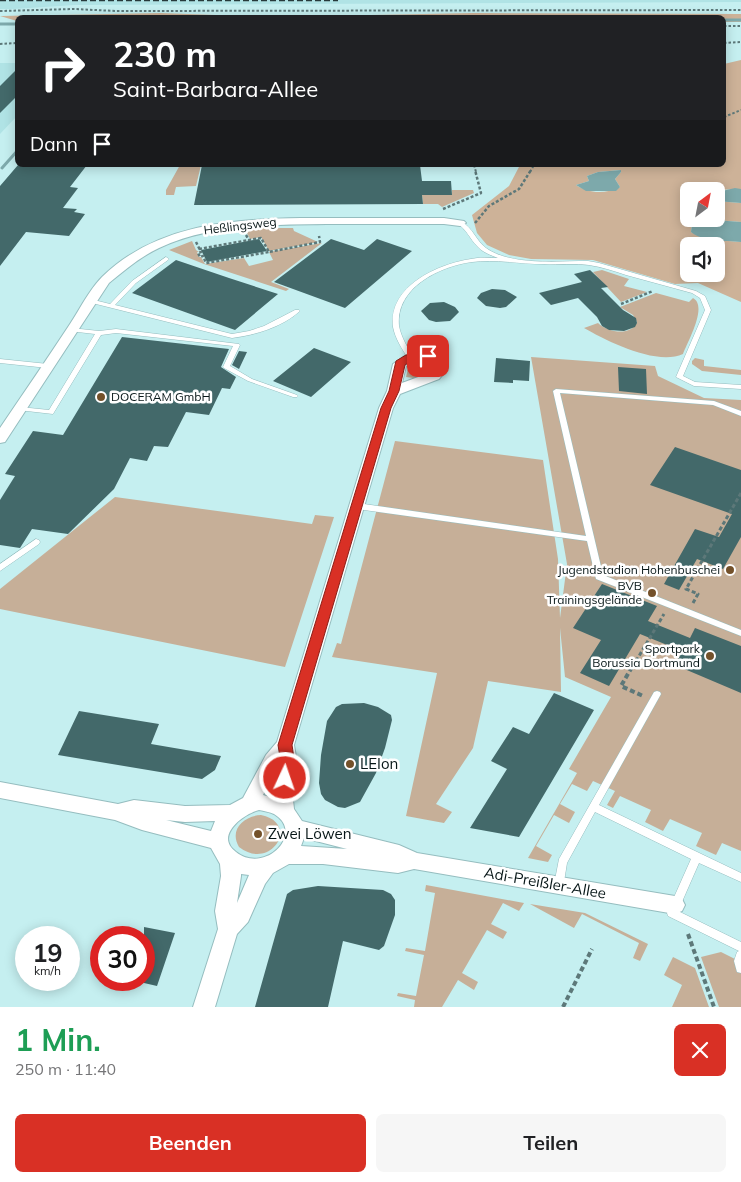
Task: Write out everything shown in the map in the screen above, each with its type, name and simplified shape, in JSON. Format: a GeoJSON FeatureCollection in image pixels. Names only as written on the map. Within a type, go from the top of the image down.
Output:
{"type":"FeatureCollection","features":[{"type":"Feature","properties":{"kind":"street","name":"Heßlingsweg"},"geometry":{"type":"LineString","coordinates":[[0,439],[90,301],[114,272],[135,256],[159,244],[200,230],[265,221],[444,221],[465,226]]}},
{"type":"Feature","properties":{"kind":"street"},"geometry":{"type":"LineString","coordinates":[[250,803],[272,760],[285,745],[386,408],[394,391],[400,364],[410,357],[421,355],[434,359],[441,368],[434,376],[394,391]]}},
{"type":"Feature","properties":{"kind":"street"},"geometry":{"type":"LineString","coordinates":[[285,745],[288,763],[283,791],[285,810]]}},
{"type":"Feature","properties":{"kind":"street"},"geometry":{"type":"LineString","coordinates":[[0,790],[118,812],[129,818],[187,831],[219,842]]}},
{"type":"Feature","properties":{"kind":"street"},"geometry":{"type":"LineString","coordinates":[[118,812],[134,808],[185,814],[230,813],[250,803],[269,803],[285,810],[294,821],[296,828],[294,842],[287,855],[266,867],[253,868],[240,865],[230,859],[223,852],[219,842],[223,822],[230,813]]}},
{"type":"Feature","properties":{"kind":"street","name":"Adi-Preißler-Allee"},"geometry":{"type":"LineString","coordinates":[[296,828],[399,854],[414,861],[675,905]]}},
{"type":"Feature","properties":{"kind":"street","name":"Adi-Preißler-Allee"},"geometry":{"type":"LineString","coordinates":[[287,855],[332,856],[398,864],[414,861]]}},
{"type":"Feature","properties":{"kind":"street"},"geometry":{"type":"LineString","coordinates":[[204,1007],[228,928],[225,911],[231,876],[230,859]]}},
{"type":"Feature","properties":{"kind":"street"},"geometry":{"type":"LineString","coordinates":[[228,928],[241,915],[258,878],[266,867]]}},
{"type":"Feature","properties":{"kind":"lane"},"geometry":{"type":"LineString","coordinates":[[465,226],[479,246],[489,252],[518,261]]}},
{"type":"Feature","properties":{"kind":"lane"},"geometry":{"type":"LineString","coordinates":[[111,306],[134,282],[166,258]]}},
{"type":"Feature","properties":{"kind":"lane"},"geometry":{"type":"LineString","coordinates":[[410,357],[401,341],[396,325],[398,308],[404,293],[431,273],[473,260],[599,265],[694,292],[703,297],[708,310],[680,377],[694,384],[741,387]]}},
{"type":"Feature","properties":{"kind":"lane"},"geometry":{"type":"LineString","coordinates":[[90,301],[197,329],[232,336],[248,335],[263,330],[297,311]]}},
{"type":"Feature","properties":{"kind":"lane"},"geometry":{"type":"LineString","coordinates":[[71,330],[99,333],[116,331],[237,345],[226,367],[250,380],[295,396]]}},
{"type":"Feature","properties":{"kind":"lane"},"geometry":{"type":"LineString","coordinates":[[20,409],[51,412],[99,333]]}},
{"type":"Feature","properties":{"kind":"lane"},"geometry":{"type":"LineString","coordinates":[[0,361],[48,366]]}},
{"type":"Feature","properties":{"kind":"lane"},"geometry":{"type":"LineString","coordinates":[[741,414],[714,403],[556,392],[600,577],[741,632]]}},
{"type":"Feature","properties":{"kind":"lane"},"geometry":{"type":"LineString","coordinates":[[357,506],[590,539]]}},
{"type":"Feature","properties":{"kind":"lane"},"geometry":{"type":"LineString","coordinates":[[0,568],[36,542]]}},
{"type":"Feature","properties":{"kind":"lane"},"geometry":{"type":"LineString","coordinates":[[559,885],[562,862],[656,697]]}},
{"type":"Feature","properties":{"kind":"lane"},"geometry":{"type":"LineString","coordinates":[[593,807],[741,878]]}},
{"type":"Feature","properties":{"kind":"lane"},"geometry":{"type":"LineString","coordinates":[[697,857],[672,913],[741,947]]}},
{"type":"Feature","properties":{"kind":"lane"},"geometry":{"type":"LineString","coordinates":[[741,955],[739,960],[741,968]]}},
{"type":"Feature","properties":{"kind":"path"},"geometry":{"type":"LineString","coordinates":[[0,12],[74,9],[116,11],[741,10]]}},
{"type":"Feature","properties":{"kind":"path"},"geometry":{"type":"LineString","coordinates":[[726,26],[741,26]]}},
{"type":"Feature","properties":{"kind":"path"},"geometry":{"type":"LineString","coordinates":[[726,43],[741,42]]}},
{"type":"Feature","properties":{"kind":"path"},"geometry":{"type":"LineString","coordinates":[[0,44],[15,43]]}},
{"type":"Feature","properties":{"kind":"path"},"geometry":{"type":"LineString","coordinates":[[726,115],[741,110]]}},
{"type":"Feature","properties":{"kind":"path"},"geometry":{"type":"LineString","coordinates":[[436,212],[481,193],[474,167]]}},
{"type":"Feature","properties":{"kind":"path"},"geometry":{"type":"LineString","coordinates":[[465,226],[489,206],[519,189],[533,167]]}},
{"type":"Feature","properties":{"kind":"path"},"geometry":{"type":"LineString","coordinates":[[243,228],[249,240]]}},
{"type":"Feature","properties":{"kind":"path"},"geometry":{"type":"LineString","coordinates":[[194,237],[200,257],[203,256],[206,263],[320,242],[319,236]]}},
{"type":"Feature","properties":{"kind":"path"},"geometry":{"type":"LineString","coordinates":[[199,249],[260,238],[269,252]]}},
{"type":"Feature","properties":{"kind":"path"},"geometry":{"type":"LineString","coordinates":[[621,304],[669,285]]}},
{"type":"Feature","properties":{"kind":"path"},"geometry":{"type":"LineString","coordinates":[[698,594],[686,590],[741,493]]}},
{"type":"Feature","properties":{"kind":"path"},"geometry":{"type":"LineString","coordinates":[[656,697],[621,686],[670,604]]}},
{"type":"Feature","properties":{"kind":"path"},"geometry":{"type":"LineString","coordinates":[[688,934],[714,1007]]}},
{"type":"Feature","properties":{"kind":"path"},"geometry":{"type":"LineString","coordinates":[[563,1007],[592,949]]}},
{"type":"Feature","properties":{"kind":"shaded area"},"geometry":{"type":"Polygon","coordinates":[[[0,0],[741,0],[741,2],[75,5],[0,9],[0,0]]]}},
{"type":"Feature","properties":{"kind":"shaded area"},"geometry":{"type":"Polygon","coordinates":[[[161,13],[214,15],[54,15],[161,13]]]}},
{"type":"Feature","properties":{"kind":"shaded area"},"geometry":{"type":"Polygon","coordinates":[[[474,13],[741,14],[741,22],[726,22],[726,15],[371,15],[474,13]]]}},
{"type":"Feature","properties":{"kind":"shaded area"},"geometry":{"type":"Polygon","coordinates":[[[0,16],[15,16],[15,20],[0,16]]]}},
{"type":"Feature","properties":{"kind":"shaded area"},"geometry":{"type":"Polygon","coordinates":[[[741,60],[741,189],[725,190],[725,182],[680,182],[680,228],[692,228],[691,232],[700,237],[680,237],[680,282],[725,282],[725,241],[741,242],[741,302],[698,283],[675,284],[593,260],[531,259],[509,255],[487,245],[477,233],[472,215],[509,186],[519,167],[726,167],[726,64],[741,60]],[[620,170],[598,172],[587,176],[589,181],[576,185],[586,190],[603,192],[620,187],[615,179],[621,172],[620,170]]]}},
{"type":"Feature","properties":{"kind":"shaded area"},"geometry":{"type":"Polygon","coordinates":[[[0,63],[15,63],[15,118],[0,134],[0,63]]]}},
{"type":"Feature","properties":{"kind":"shaded area"},"geometry":{"type":"Polygon","coordinates":[[[179,167],[201,167],[196,186],[176,187],[174,195],[166,195],[166,190],[179,167]]]}},
{"type":"Feature","properties":{"kind":"shaded area"},"geometry":{"type":"Polygon","coordinates":[[[621,170],[615,179],[620,187],[616,191],[586,191],[576,185],[589,181],[587,176],[598,172],[621,170]]]}},
{"type":"Feature","properties":{"kind":"shaded area"},"geometry":{"type":"Polygon","coordinates":[[[741,189],[741,203],[725,202],[725,190],[741,189]]]}},
{"type":"Feature","properties":{"kind":"shaded area"},"geometry":{"type":"Polygon","coordinates":[[[452,190],[473,190],[474,193],[442,207],[438,204],[423,204],[422,195],[452,195],[452,190]]]}},
{"type":"Feature","properties":{"kind":"shaded area"},"geometry":{"type":"Polygon","coordinates":[[[725,202],[741,203],[741,222],[725,221],[725,202]]]}},
{"type":"Feature","properties":{"kind":"shaded area"},"geometry":{"type":"Polygon","coordinates":[[[725,221],[741,222],[741,242],[725,241],[725,237],[699,237],[691,232],[692,228],[725,228],[725,221]]]}},
{"type":"Feature","properties":{"kind":"shaded area"},"geometry":{"type":"Polygon","coordinates":[[[293,228],[294,231],[318,242],[269,251],[261,237],[250,239],[245,229],[293,228]]]}},
{"type":"Feature","properties":{"kind":"shaded area"},"geometry":{"type":"Polygon","coordinates":[[[192,241],[199,252],[197,252],[199,257],[201,257],[205,264],[244,258],[249,266],[273,260],[269,252],[322,243],[271,282],[289,289],[286,291],[204,264],[169,250],[192,241]]]}},
{"type":"Feature","properties":{"kind":"shaded area"},"geometry":{"type":"Polygon","coordinates":[[[602,270],[629,279],[624,286],[647,292],[621,302],[593,272],[602,270]]]}},
{"type":"Feature","properties":{"kind":"shaded area"},"geometry":{"type":"Polygon","coordinates":[[[656,293],[689,302],[693,298],[697,302],[698,316],[696,324],[683,354],[672,357],[659,357],[646,354],[618,345],[584,328],[598,323],[613,331],[630,330],[637,322],[633,315],[620,307],[656,293]]]}},
{"type":"Feature","properties":{"kind":"shaded area"},"geometry":{"type":"Polygon","coordinates":[[[531,357],[655,366],[658,376],[704,398],[741,400],[741,851],[722,843],[716,855],[696,846],[702,833],[670,819],[663,831],[645,822],[651,810],[620,796],[613,808],[607,805],[615,791],[593,781],[587,791],[572,784],[560,804],[575,812],[569,823],[554,815],[536,846],[552,855],[548,862],[528,858],[577,773],[569,769],[611,697],[565,677],[560,628],[561,692],[488,681],[473,748],[436,804],[452,812],[444,823],[406,816],[437,673],[332,657],[337,643],[341,644],[395,441],[543,460],[558,559],[560,618],[567,564],[531,357]]]}},
{"type":"Feature","properties":{"kind":"shaded area"},"geometry":{"type":"Polygon","coordinates":[[[695,358],[704,360],[704,366],[741,370],[741,375],[702,371],[692,364],[695,358]]]}},
{"type":"Feature","properties":{"kind":"shaded area"},"geometry":{"type":"Polygon","coordinates":[[[414,361],[428,363],[431,370],[414,378],[406,377],[409,365],[414,361]]]}},
{"type":"Feature","properties":{"kind":"shaded area"},"geometry":{"type":"Polygon","coordinates":[[[115,497],[312,524],[315,515],[334,517],[285,667],[0,609],[0,589],[115,497]]]}},
{"type":"Feature","properties":{"kind":"shaded area"},"geometry":{"type":"Polygon","coordinates":[[[261,815],[273,820],[279,827],[280,835],[277,843],[271,850],[262,854],[251,853],[239,847],[236,841],[237,830],[243,821],[261,815]]]}},
{"type":"Feature","properties":{"kind":"shaded area"},"geometry":{"type":"Polygon","coordinates":[[[426,885],[524,903],[519,911],[503,903],[491,924],[507,932],[503,939],[487,930],[462,973],[478,982],[474,990],[458,980],[442,1007],[414,1007],[415,1000],[397,996],[398,993],[416,996],[424,955],[405,951],[406,948],[425,951],[435,893],[425,891],[426,885]]]}},
{"type":"Feature","properties":{"kind":"shaded area"},"geometry":{"type":"Polygon","coordinates":[[[530,904],[585,913],[648,944],[640,961],[633,958],[639,943],[582,914],[574,928],[530,904]]]}},
{"type":"Feature","properties":{"kind":"shaded area"},"geometry":{"type":"Polygon","coordinates":[[[721,952],[741,962],[741,1007],[719,1007],[701,957],[721,952]]]}},
{"type":"Feature","properties":{"kind":"shaded area"},"geometry":{"type":"Polygon","coordinates":[[[673,957],[695,968],[709,1007],[672,1007],[682,985],[664,975],[673,957]]]}},
{"type":"Feature","properties":{"kind":"building"},"geometry":{"type":"Polygon","coordinates":[[[15,71],[15,98],[0,113],[0,86],[15,71]]]}},
{"type":"Feature","properties":{"kind":"building"},"geometry":{"type":"Polygon","coordinates":[[[16,167],[85,167],[70,187],[78,188],[63,208],[77,209],[74,212],[85,214],[69,236],[26,232],[0,266],[0,186],[16,167]]]}},
{"type":"Feature","properties":{"kind":"building"},"geometry":{"type":"Polygon","coordinates":[[[202,167],[420,167],[422,181],[451,181],[452,195],[422,195],[423,204],[194,205],[202,167]]]}},
{"type":"Feature","properties":{"kind":"building"},"geometry":{"type":"Polygon","coordinates":[[[259,239],[267,251],[207,262],[201,250],[259,239]]]}},
{"type":"Feature","properties":{"kind":"building"},"geometry":{"type":"Polygon","coordinates":[[[331,239],[364,250],[377,239],[412,251],[345,308],[274,282],[331,239]]]}},
{"type":"Feature","properties":{"kind":"building"},"geometry":{"type":"Polygon","coordinates":[[[176,260],[278,294],[235,330],[132,293],[176,260]]]}},
{"type":"Feature","properties":{"kind":"building"},"geometry":{"type":"Polygon","coordinates":[[[590,270],[608,287],[601,288],[623,310],[636,318],[637,323],[635,327],[624,331],[609,330],[602,326],[597,317],[578,298],[551,305],[539,293],[582,282],[574,274],[590,270]]]}},
{"type":"Feature","properties":{"kind":"building"},"geometry":{"type":"Polygon","coordinates":[[[492,289],[505,290],[517,297],[506,307],[486,306],[477,298],[481,293],[492,289]]]}},
{"type":"Feature","properties":{"kind":"building"},"geometry":{"type":"Polygon","coordinates":[[[444,302],[455,307],[459,312],[450,321],[436,322],[429,320],[421,311],[430,303],[444,302]]]}},
{"type":"Feature","properties":{"kind":"building"},"geometry":{"type":"Polygon","coordinates":[[[122,337],[229,349],[221,367],[236,377],[230,389],[222,388],[209,415],[186,412],[168,447],[154,446],[147,461],[130,458],[114,489],[68,534],[32,529],[20,548],[0,545],[0,500],[15,476],[5,474],[33,431],[63,435],[122,337]]]}},
{"type":"Feature","properties":{"kind":"building"},"geometry":{"type":"Polygon","coordinates":[[[314,348],[351,362],[311,397],[273,381],[314,348]]]}},
{"type":"Feature","properties":{"kind":"building"},"geometry":{"type":"Polygon","coordinates":[[[239,351],[247,352],[239,369],[232,365],[239,351]]]}},
{"type":"Feature","properties":{"kind":"building"},"geometry":{"type":"Polygon","coordinates":[[[496,358],[530,361],[529,381],[513,380],[513,383],[494,382],[496,358]]]}},
{"type":"Feature","properties":{"kind":"building"},"geometry":{"type":"Polygon","coordinates":[[[618,367],[646,369],[647,394],[619,391],[618,367]]]}},
{"type":"Feature","properties":{"kind":"building"},"geometry":{"type":"Polygon","coordinates":[[[675,447],[741,470],[741,537],[723,569],[697,559],[679,590],[664,584],[695,529],[719,537],[732,514],[650,485],[675,447]]]}},
{"type":"Feature","properties":{"kind":"building"},"geometry":{"type":"Polygon","coordinates":[[[602,584],[657,606],[648,621],[690,638],[695,628],[741,646],[741,693],[675,665],[682,651],[640,634],[609,686],[580,673],[601,640],[573,628],[602,584]]]}},
{"type":"Feature","properties":{"kind":"building"},"geometry":{"type":"Polygon","coordinates":[[[554,693],[594,710],[519,837],[470,828],[507,769],[491,761],[513,727],[529,734],[554,693]]]}},
{"type":"Feature","properties":{"kind":"building","name":"LEIon"},"geometry":{"type":"Polygon","coordinates":[[[364,703],[378,707],[391,715],[392,720],[385,748],[376,773],[360,802],[345,808],[338,807],[325,800],[321,794],[319,783],[321,755],[327,721],[336,707],[342,704],[364,703]]]}},
{"type":"Feature","properties":{"kind":"building"},"geometry":{"type":"Polygon","coordinates":[[[79,711],[159,724],[151,744],[221,756],[215,770],[202,779],[58,755],[79,711]]]}},
{"type":"Feature","properties":{"kind":"building"},"geometry":{"type":"Polygon","coordinates":[[[318,886],[383,890],[391,894],[395,900],[395,915],[384,946],[379,950],[343,941],[328,1007],[255,1007],[287,894],[293,890],[318,886]]]}},
{"type":"Feature","properties":{"kind":"building"},"geometry":{"type":"Polygon","coordinates":[[[155,929],[175,933],[157,986],[155,986],[155,929]]]}},
{"type":"Feature","properties":{"kind":"waterway"},"geometry":{"type":"LineString","coordinates":[[726,20],[741,20]]}},
{"type":"Feature","properties":{"kind":"waterway"},"geometry":{"type":"LineString","coordinates":[[0,24],[15,24]]}},
{"type":"Feature","properties":{"kind":"waterway"},"geometry":{"type":"LineString","coordinates":[[2,168],[15,153]]}},
{"type":"Feature","properties":{"kind":"railway"},"geometry":{"type":"LineString","coordinates":[[0,0],[338,0]]}},
{"type":"Feature","properties":{"kind":"place","name":"DOCERAM GmbH"},"geometry":{"type":"Point","coordinates":[101,397]}},
{"type":"Feature","properties":{"kind":"place","name":"Jugendstadion Hohenbuschei"},"geometry":{"type":"Point","coordinates":[730,570]}},
{"type":"Feature","properties":{"kind":"place","name":"BVB Trainingsgelände"},"geometry":{"type":"Point","coordinates":[652,593]}},
{"type":"Feature","properties":{"kind":"place","name":"Sportpark Borussia Dortmund"},"geometry":{"type":"Point","coordinates":[710,656]}},
{"type":"Feature","properties":{"kind":"place","name":"LEIon"},"geometry":{"type":"Point","coordinates":[350,764]}},
{"type":"Feature","properties":{"kind":"place","name":"Zwei Löwen"},"geometry":{"type":"Point","coordinates":[258,834]}},
{"type":"Feature","properties":{"kind":"route"},"geometry":{"type":"LineString","coordinates":[[285,778],[288,763],[285,745],[386,408],[394,391],[398,369],[404,359],[421,355],[428,356]]}}]}
